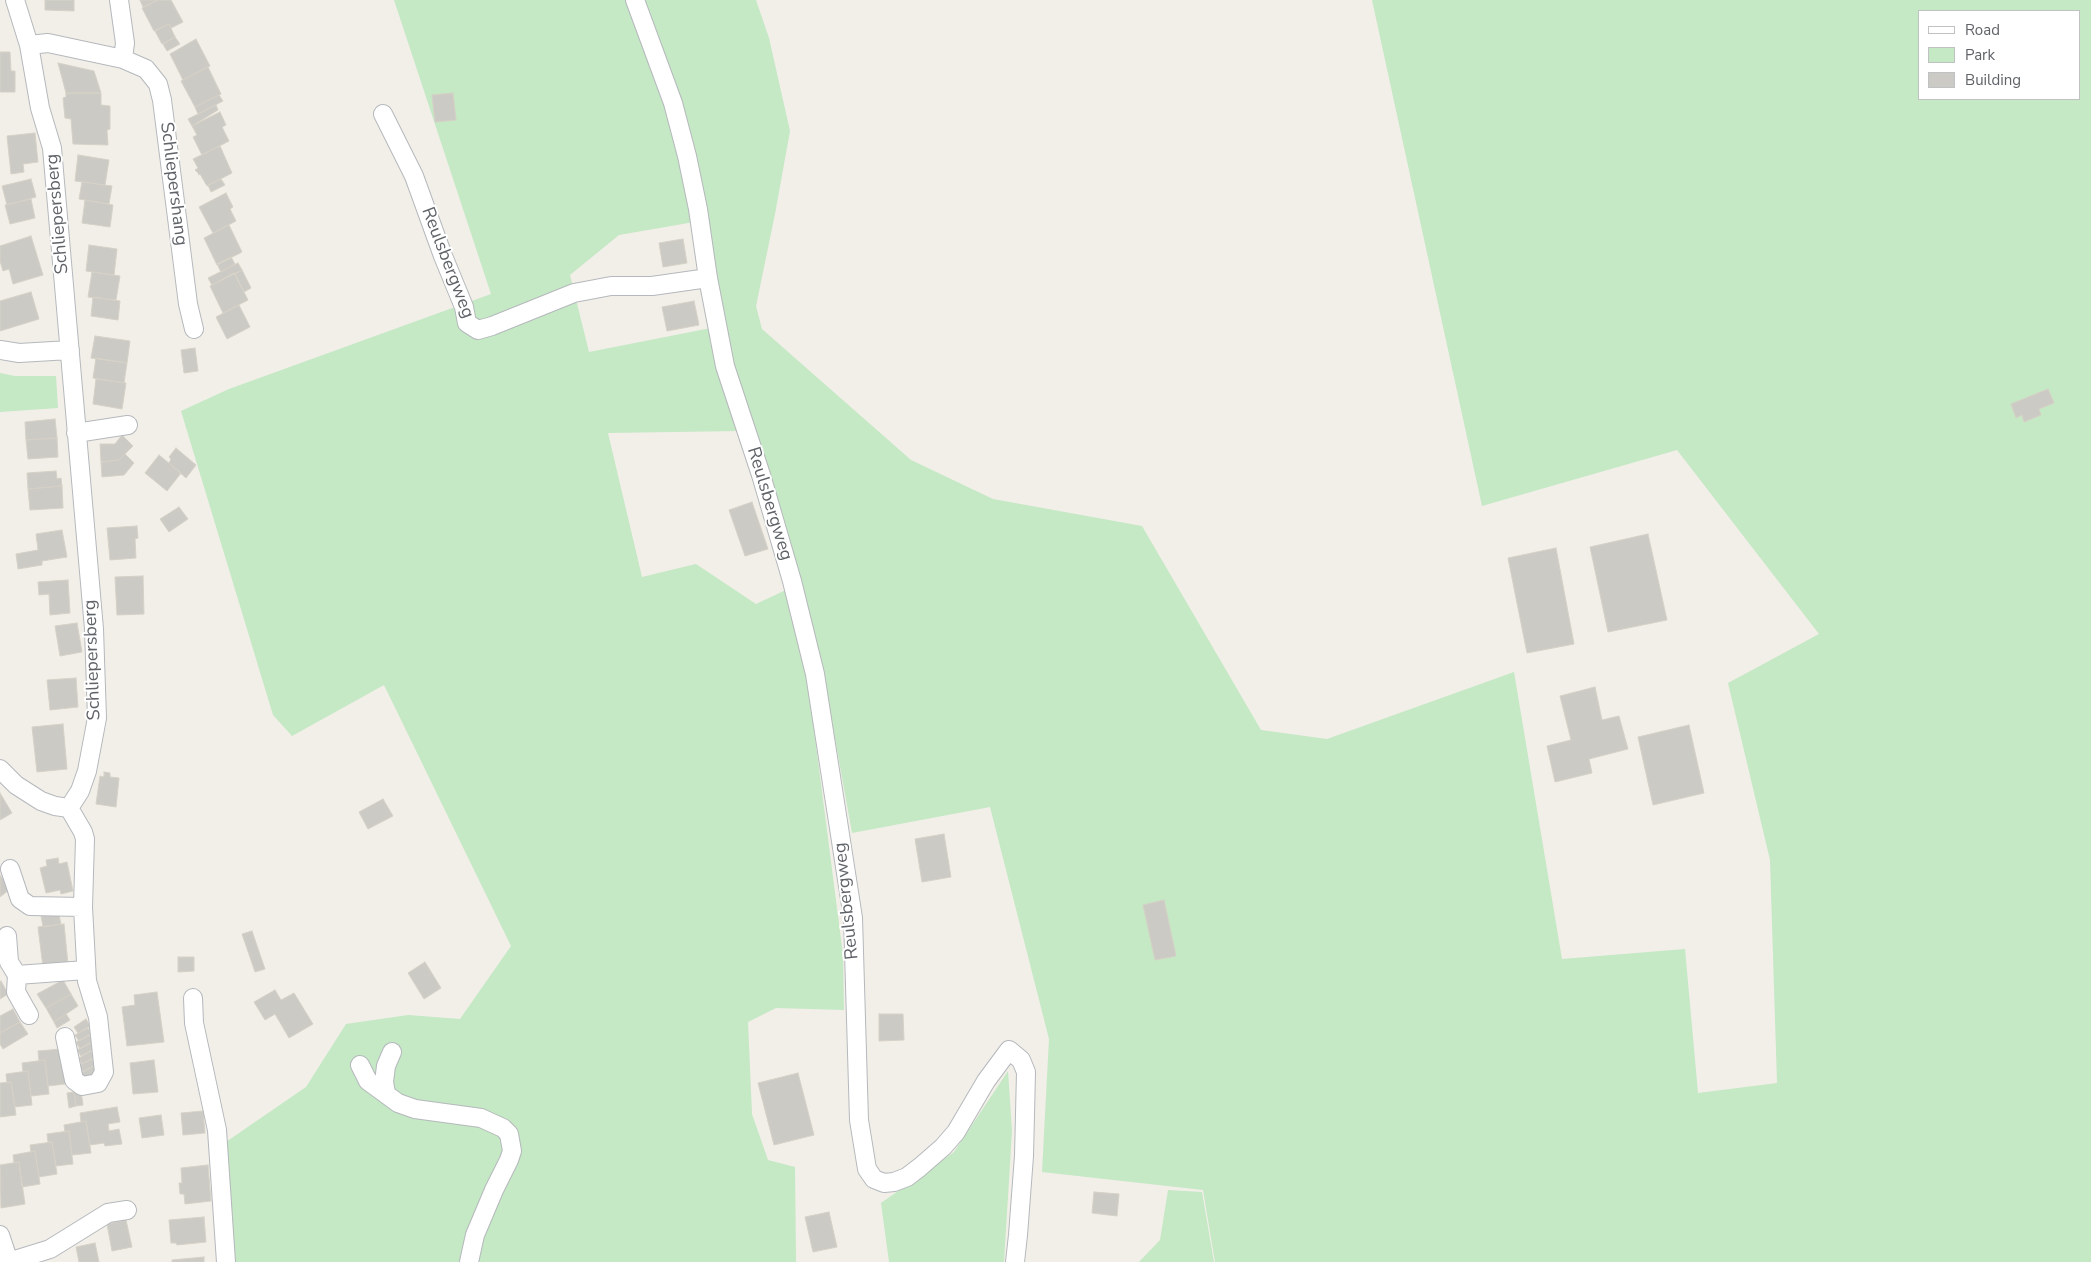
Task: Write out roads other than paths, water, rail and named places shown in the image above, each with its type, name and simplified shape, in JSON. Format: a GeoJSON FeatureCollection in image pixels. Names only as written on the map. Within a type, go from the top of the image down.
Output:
{"type":"FeatureCollection","features":[{"type":"Feature","properties":{"kind":"street","name":"Schliepersberg"},"geometry":{"type":"LineString","coordinates":[[15,0],[30,45],[40,108],[52,148],[94,629],[97,718],[87,771],[80,791],[70,808]]}},
{"type":"Feature","properties":{"kind":"street"},"geometry":{"type":"LineString","coordinates":[[119,0],[125,43],[123,59]]}},
{"type":"Feature","properties":{"kind":"street","name":"Reulsbergweg"},"geometry":{"type":"LineString","coordinates":[[635,0],[673,104],[687,156],[725,366],[761,475],[792,581],[815,674],[853,918],[859,1120],[867,1169],[874,1179],[884,1183],[894,1182],[920,1167],[944,1147],[956,1132],[986,1081],[1009,1050],[1021,1060],[1026,1072],[1024,1156],[1015,1262]]}},
{"type":"Feature","properties":{"kind":"street","name":"Schliepershang"},"geometry":{"type":"LineString","coordinates":[[30,45],[48,43],[123,59],[146,69],[158,84],[162,100],[188,304],[194,329]]}},
{"type":"Feature","properties":{"kind":"street","name":"Reulsbergweg"},"geometry":{"type":"LineString","coordinates":[[383,114],[414,176],[464,307],[467,323],[478,330],[574,293],[611,286],[652,286],[708,278]]}},
{"type":"Feature","properties":{"kind":"street"},"geometry":{"type":"LineString","coordinates":[[0,350],[19,353],[70,350]]}},
{"type":"Feature","properties":{"kind":"street"},"geometry":{"type":"LineString","coordinates":[[76,433],[128,424]]}},
{"type":"Feature","properties":{"kind":"street"},"geometry":{"type":"LineString","coordinates":[[0,769],[16,785],[41,802],[70,808],[84,832],[83,907],[86,970],[87,981],[98,1017],[104,1072],[98,1083],[82,1086],[74,1080],[65,1037]]}},
{"type":"Feature","properties":{"kind":"street"},"geometry":{"type":"LineString","coordinates":[[10,868],[20,899],[30,906],[83,907]]}},
{"type":"Feature","properties":{"kind":"street"},"geometry":{"type":"LineString","coordinates":[[7,936],[9,962],[17,975],[16,992],[29,1015]]}},
{"type":"Feature","properties":{"kind":"street"},"geometry":{"type":"LineString","coordinates":[[17,975],[86,970]]}},
{"type":"Feature","properties":{"kind":"street"},"geometry":{"type":"LineString","coordinates":[[193,998],[194,1023],[217,1130],[226,1262]]}},
{"type":"Feature","properties":{"kind":"street"},"geometry":{"type":"LineString","coordinates":[[386,1093],[384,1082],[386,1066],[392,1052]]}},
{"type":"Feature","properties":{"kind":"street"},"geometry":{"type":"LineString","coordinates":[[360,1065],[368,1081],[398,1103],[490,1121],[504,1128],[509,1134],[512,1151],[475,1234],[469,1262]]}},
{"type":"Feature","properties":{"kind":"street"},"geometry":{"type":"LineString","coordinates":[[0,1235],[9,1262],[50,1249],[108,1213],[127,1210]]}}]}
